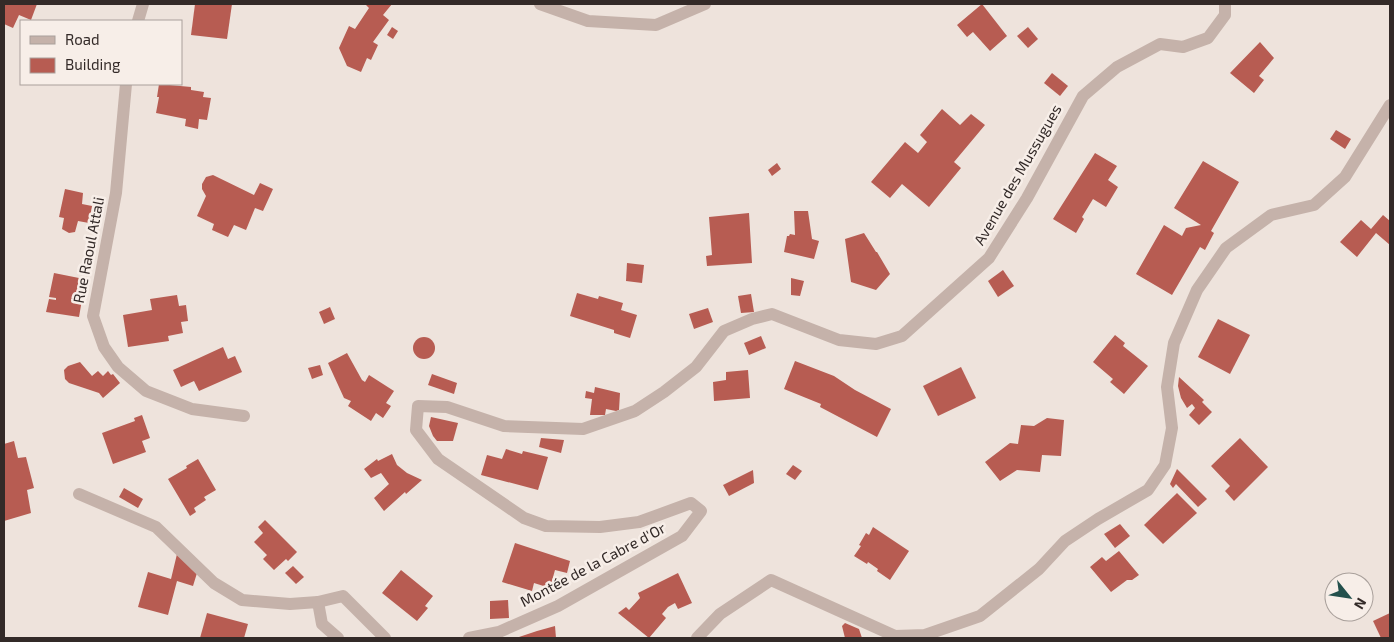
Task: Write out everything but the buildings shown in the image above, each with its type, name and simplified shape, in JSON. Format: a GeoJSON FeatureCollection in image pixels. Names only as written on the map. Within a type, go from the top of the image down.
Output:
{"type":"FeatureCollection","features":[{"type":"Feature","properties":{"kind":"street"},"geometry":{"type":"LineString","coordinates":[[138,20],[143,4]]}},
{"type":"Feature","properties":{"kind":"street"},"geometry":{"type":"LineString","coordinates":[[540,4],[588,21],[656,25],[705,4]]}},
{"type":"Feature","properties":{"kind":"street","name":"Avenue des Mussugues"},"geometry":{"type":"LineString","coordinates":[[418,406],[447,407],[504,426],[583,429],[635,411],[664,392],[696,366],[724,331],[752,319],[772,314],[839,340],[876,344],[902,336],[989,258],[1027,198],[1083,96],[1117,67],[1160,44],[1183,47],[1208,38],[1225,15],[1226,4]]}},
{"type":"Feature","properties":{"kind":"street","name":"Rue Raoul Attali"},"geometry":{"type":"LineString","coordinates":[[126,85],[116,192],[93,316],[104,348],[118,367],[146,391],[192,409],[244,416]]}},
{"type":"Feature","properties":{"kind":"street"},"geometry":{"type":"LineString","coordinates":[[697,638],[720,614],[771,580],[895,636],[925,635],[980,616],[1039,569],[1065,542],[1098,519],[1148,490],[1165,465],[1172,428],[1168,387],[1174,343],[1197,290],[1226,248],[1271,215],[1314,205],[1345,177],[1390,105]]}},
{"type":"Feature","properties":{"kind":"street","name":"Montée de la Cabre d'Or"},"geometry":{"type":"LineString","coordinates":[[418,406],[416,430],[438,460],[524,518],[546,526],[600,528],[639,522],[691,503],[702,511],[682,536],[558,606],[499,632],[469,638]]}},
{"type":"Feature","properties":{"kind":"street"},"geometry":{"type":"LineString","coordinates":[[79,494],[156,527],[214,583],[242,600],[290,604],[318,602],[343,596],[386,638]]}},
{"type":"Feature","properties":{"kind":"street"},"geometry":{"type":"LineString","coordinates":[[318,602],[322,624],[338,638]]}}]}
